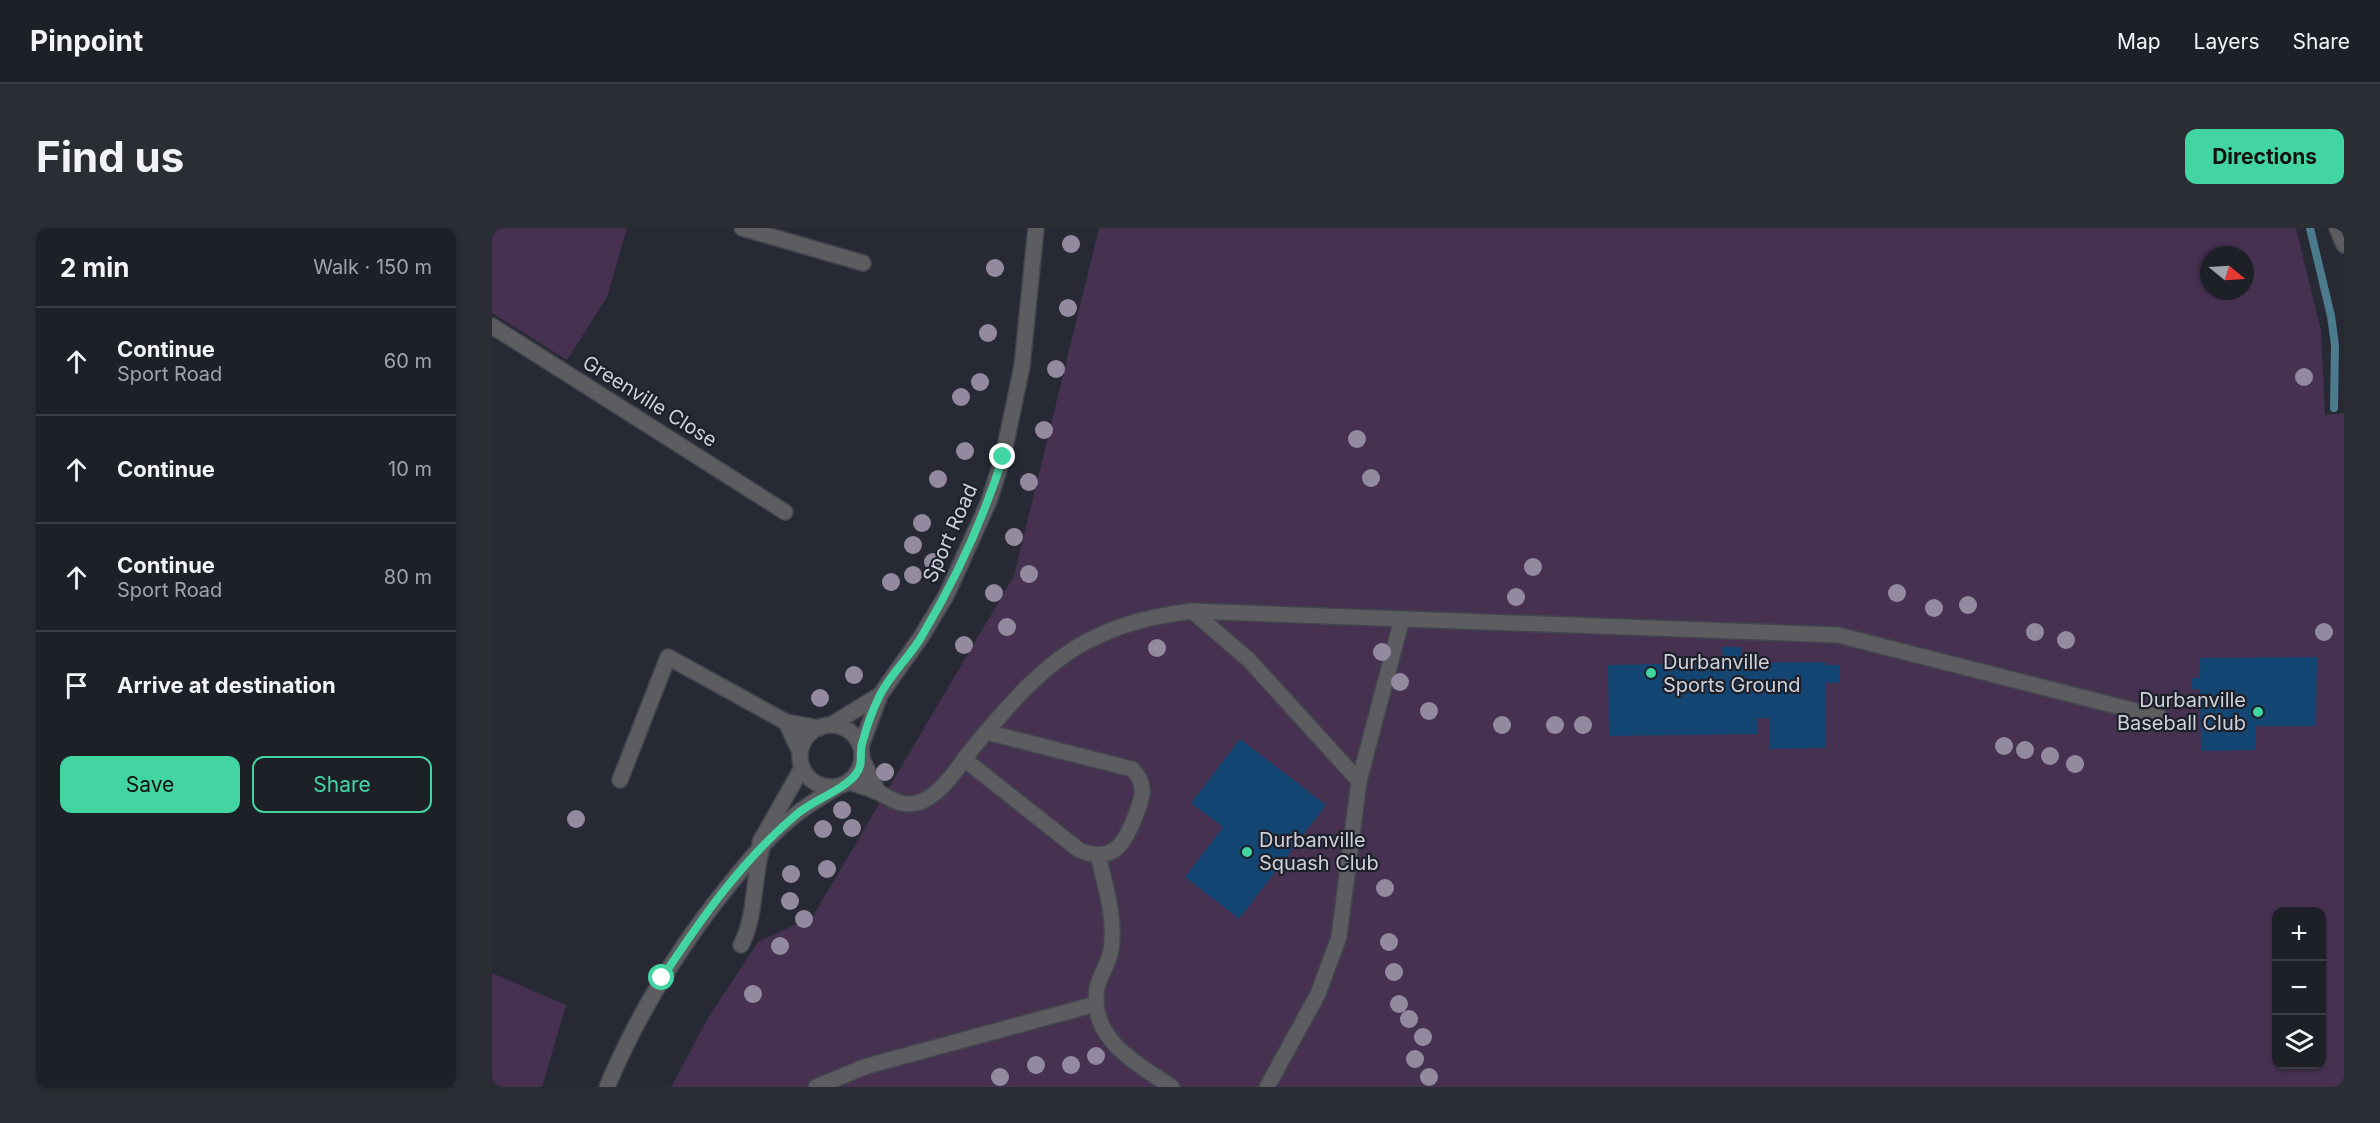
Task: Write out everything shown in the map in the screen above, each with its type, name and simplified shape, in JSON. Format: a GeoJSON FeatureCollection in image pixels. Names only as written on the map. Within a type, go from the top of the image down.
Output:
{"type":"FeatureCollection","features":[{"type":"Feature","properties":{"kind":"street"},"geometry":{"type":"LineString","coordinates":[[741,228],[863,263]]}},
{"type":"Feature","properties":{"kind":"street","name":"Sport Road"},"geometry":{"type":"LineString","coordinates":[[862,753],[880,695],[921,638],[947,594],[989,501],[1003,457],[1022,366],[1036,228]]}},
{"type":"Feature","properties":{"kind":"street"},"geometry":{"type":"LineString","coordinates":[[2337,228],[2344,245]]}},
{"type":"Feature","properties":{"kind":"street","name":"Greenville Close"},"geometry":{"type":"LineString","coordinates":[[492,326],[785,512]]}},
{"type":"Feature","properties":{"kind":"street"},"geometry":{"type":"LineString","coordinates":[[1192,611],[1249,660],[1359,781]]}},
{"type":"Feature","properties":{"kind":"street"},"geometry":{"type":"LineString","coordinates":[[786,722],[800,752],[802,768],[811,781],[823,787],[843,784],[878,792],[900,803],[918,802],[934,793],[1035,678],[1083,643],[1120,625],[1141,619],[1192,611],[1838,635],[2160,717]]}},
{"type":"Feature","properties":{"kind":"street"},"geometry":{"type":"LineString","coordinates":[[1267,1087],[1318,994],[1339,937],[1359,781],[1402,619]]}},
{"type":"Feature","properties":{"kind":"street"},"geometry":{"type":"LineString","coordinates":[[620,780],[668,657],[786,722],[843,728],[854,735],[878,792]]}},
{"type":"Feature","properties":{"kind":"street","name":"Sport Road"},"geometry":{"type":"LineString","coordinates":[[825,727],[880,695]]}},
{"type":"Feature","properties":{"kind":"street"},"geometry":{"type":"LineString","coordinates":[[800,752],[806,738],[825,727]]}},
{"type":"Feature","properties":{"kind":"street"},"geometry":{"type":"LineString","coordinates":[[964,759],[1079,850],[1098,855],[1112,851],[1127,837],[1143,793],[1137,774],[1126,766],[986,732]]}},
{"type":"Feature","properties":{"kind":"street"},"geometry":{"type":"LineString","coordinates":[[607,1087],[634,1027],[662,978],[693,931],[758,851],[797,813],[858,772],[862,753]]}},
{"type":"Feature","properties":{"kind":"street"},"geometry":{"type":"LineString","coordinates":[[741,945],[748,926],[758,851],[802,768]]}},
{"type":"Feature","properties":{"kind":"street"},"geometry":{"type":"LineString","coordinates":[[1098,855],[1113,925],[1111,952],[1097,988],[1096,1004],[1099,1020],[1116,1048],[1172,1087]]}},
{"type":"Feature","properties":{"kind":"street"},"geometry":{"type":"LineString","coordinates":[[816,1087],[867,1066],[1096,1004]]}},
{"type":"Feature","properties":{"kind":"shaded area"},"geometry":{"type":"Polygon","coordinates":[[[492,228],[627,228],[607,297],[567,360],[492,313],[492,228]]]}},
{"type":"Feature","properties":{"kind":"shaded area","name":"Durbanville Sports Ground"},"geometry":{"type":"Polygon","coordinates":[[[1099,228],[2296,228],[2321,331],[2325,415],[2344,413],[2344,1087],[671,1087],[708,1018],[758,942],[813,916],[1014,576],[1099,228]]]}},
{"type":"Feature","properties":{"kind":"shaded area"},"geometry":{"type":"Polygon","coordinates":[[[492,973],[566,1005],[542,1087],[492,1087],[492,973]]]}},
{"type":"Feature","properties":{"kind":"building"},"geometry":{"type":"Polygon","coordinates":[[[1722,647],[1741,647],[1741,663],[1826,662],[1826,665],[1839,665],[1839,683],[1826,683],[1826,748],[1769,749],[1769,718],[1757,718],[1757,734],[1609,736],[1608,665],[1723,663],[1722,647]]]}},
{"type":"Feature","properties":{"kind":"building","name":"Durbanville Baseball Club"},"geometry":{"type":"Polygon","coordinates":[[[2317,657],[2316,726],[2255,726],[2255,750],[2201,751],[2200,689],[2192,689],[2192,678],[2199,678],[2199,658],[2317,657]]]}},
{"type":"Feature","properties":{"kind":"building","name":"Durbanville Squash Club"},"geometry":{"type":"Polygon","coordinates":[[[1240,739],[1326,805],[1239,919],[1185,877],[1223,827],[1191,803],[1240,739]]]}},
{"type":"Feature","properties":{"kind":"waterway"},"geometry":{"type":"LineString","coordinates":[[2310,228],[2331,316],[2335,345],[2334,408]]}},
{"type":"Feature","properties":{"kind":"place","name":"Durbanville Sports Ground"},"geometry":{"type":"Point","coordinates":[1651,673]}},
{"type":"Feature","properties":{"kind":"place","name":"Durbanville Baseball Club"},"geometry":{"type":"Point","coordinates":[2258,712]}},
{"type":"Feature","properties":{"kind":"place","name":"Durbanville Squash Club"},"geometry":{"type":"Point","coordinates":[1247,852]}},
{"type":"Feature","properties":{"kind":"route"},"geometry":{"type":"LineString","coordinates":[[662,978],[693,931],[753,855],[797,813],[837,787],[849,782],[858,772],[862,759],[861,746],[880,695],[921,638],[947,594],[970,548],[989,501],[1003,457]]}}]}
